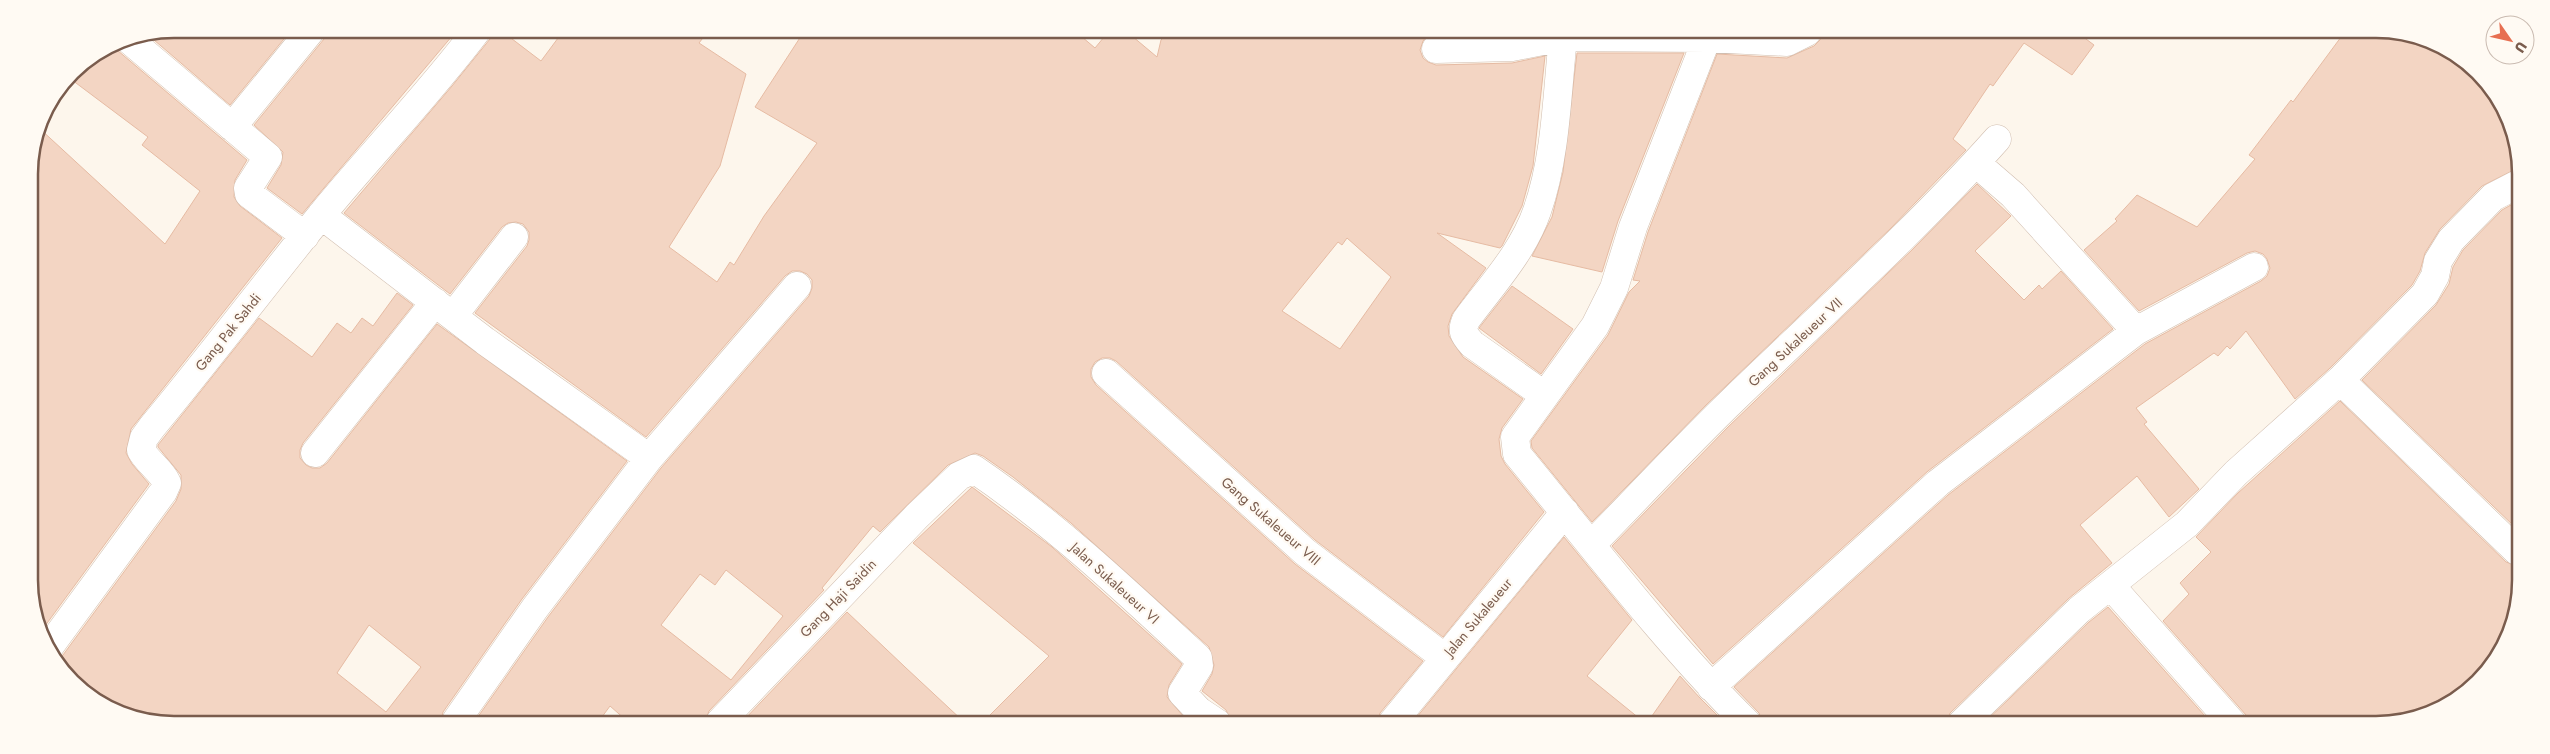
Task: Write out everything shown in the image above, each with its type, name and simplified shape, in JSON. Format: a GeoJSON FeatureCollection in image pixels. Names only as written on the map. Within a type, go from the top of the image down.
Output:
{"type":"FeatureCollection","features":[{"type":"Feature","properties":{"kind":"street"},"geometry":{"type":"LineString","coordinates":[[232,127],[305,38]]}},
{"type":"Feature","properties":{"kind":"street","name":"Gang Pak Sahdi"},"geometry":{"type":"LineString","coordinates":[[53,642],[163,492],[167,483],[163,474],[148,463],[141,450],[144,438],[321,215],[407,113],[442,77],[471,38]]}},
{"type":"Feature","properties":{"kind":"street"},"geometry":{"type":"LineString","coordinates":[[1436,48],[1512,47],[1558,38]]}},
{"type":"Feature","properties":{"kind":"street"},"geometry":{"type":"LineString","coordinates":[[1544,395],[1472,344],[1464,334],[1463,328],[1466,320],[1515,254],[1536,213],[1550,153],[1563,38]]}},
{"type":"Feature","properties":{"kind":"street"},"geometry":{"type":"LineString","coordinates":[[1740,716],[1711,687],[1565,512],[1517,454],[1514,443],[1515,437],[1544,395],[1595,326],[1614,288],[1632,228],[1707,38],[1787,42],[1795,38]]}},
{"type":"Feature","properties":{"kind":"street"},"geometry":{"type":"LineString","coordinates":[[134,44],[268,157],[248,188],[249,194],[305,236]]}},
{"type":"Feature","properties":{"kind":"street","name":"Gang Sukaleueur VII"},"geometry":{"type":"LineString","coordinates":[[1592,544],[1735,398],[1851,290],[1998,139]]}},
{"type":"Feature","properties":{"kind":"street"},"geometry":{"type":"LineString","coordinates":[[1976,163],[2013,195],[2136,331]]}},
{"type":"Feature","properties":{"kind":"street"},"geometry":{"type":"LineString","coordinates":[[1968,716],[2078,610],[2111,586],[2187,524],[2236,473],[2340,380],[2425,294],[2435,276],[2438,261],[2451,240],[2493,197],[2512,187]]}},
{"type":"Feature","properties":{"kind":"street"},"geometry":{"type":"LineString","coordinates":[[321,215],[444,309],[649,458]]}},
{"type":"Feature","properties":{"kind":"street"},"geometry":{"type":"LineString","coordinates":[[315,453],[444,309],[514,237]]}},
{"type":"Feature","properties":{"kind":"street"},"geometry":{"type":"LineString","coordinates":[[1711,687],[1938,483],[2136,331],[2254,267]]}},
{"type":"Feature","properties":{"kind":"street"},"geometry":{"type":"LineString","coordinates":[[459,716],[535,608],[649,458],[797,286]]}},
{"type":"Feature","properties":{"kind":"street","name":"Gang Sukaleueur VIII"},"geometry":{"type":"LineString","coordinates":[[1106,373],[1305,552],[1445,658]]}},
{"type":"Feature","properties":{"kind":"street"},"geometry":{"type":"LineString","coordinates":[[2340,380],[2512,546]]}},
{"type":"Feature","properties":{"kind":"street","name":"Jalan Sukaleueur VI"},"geometry":{"type":"LineString","coordinates":[[959,476],[974,469],[1023,502],[1116,582],[1198,658],[1198,666],[1182,693],[1206,716]]}},
{"type":"Feature","properties":{"kind":"street","name":"Gang Haji Saidin"},"geometry":{"type":"LineString","coordinates":[[726,716],[916,516],[959,476]]}},
{"type":"Feature","properties":{"kind":"street","name":"Jalan Sukaleueur"},"geometry":{"type":"LineString","coordinates":[[1398,716],[1565,512]]}},
{"type":"Feature","properties":{"kind":"street"},"geometry":{"type":"LineString","coordinates":[[2111,586],[2226,716]]}},
{"type":"Feature","properties":{"kind":"building"},"geometry":{"type":"Polygon","coordinates":[[[285,38],[230,105],[153,39],[285,38]]]}},
{"type":"Feature","properties":{"kind":"building"},"geometry":{"type":"Polygon","coordinates":[[[450,38],[302,214],[267,188],[281,165],[283,152],[254,125],[324,39],[450,38]]]}},
{"type":"Feature","properties":{"kind":"building"},"geometry":{"type":"Polygon","coordinates":[[[490,38],[511,38],[541,61],[558,38],[703,38],[699,43],[746,74],[720,166],[669,247],[717,282],[730,262],[734,265],[764,216],[817,143],[755,107],[800,38],[1083,38],[1095,48],[1103,38],[1134,38],[1157,57],[1163,38],[1425,38],[1420,50],[1423,58],[1436,65],[1512,63],[1545,56],[1533,166],[1522,206],[1502,246],[1500,248],[1437,233],[1486,268],[1452,314],[1448,326],[1449,336],[1463,357],[1523,399],[1502,428],[1499,439],[1501,456],[1505,464],[1544,512],[1443,637],[1315,540],[1116,361],[1110,358],[1102,358],[1095,362],[1091,369],[1091,377],[1096,385],[1295,564],[1423,661],[1379,716],[1229,716],[1226,710],[1202,691],[1212,674],[1214,665],[1209,647],[1071,523],[1013,477],[983,456],[975,453],[948,465],[880,532],[873,526],[822,588],[824,590],[709,711],[707,716],[621,716],[610,706],[603,716],[479,716],[548,617],[661,468],[809,296],[812,280],[807,274],[800,271],[792,271],[785,276],[646,437],[475,313],[527,246],[529,232],[523,224],[516,222],[508,223],[502,227],[450,294],[344,213],[490,38]],[[1347,238],[1342,245],[1338,242],[1282,311],[1340,349],[1391,277],[1347,238]],[[726,570],[715,585],[700,574],[661,625],[731,680],[783,616],[726,570]]]}},
{"type":"Feature","properties":{"kind":"building"},"geometry":{"type":"Polygon","coordinates":[[[1821,38],[2085,38],[2094,45],[2072,75],[2024,43],[1993,86],[1990,84],[1953,139],[1966,150],[1891,228],[1706,405],[1592,522],[1532,448],[1531,441],[1608,335],[1629,292],[1640,281],[1633,280],[1648,232],[1717,54],[1787,58],[1814,46],[1821,38]]]}},
{"type":"Feature","properties":{"kind":"building"},"geometry":{"type":"Polygon","coordinates":[[[2340,38],[2377,38],[2412,42],[2445,56],[2473,77],[2484,91],[2494,105],[2508,138],[2512,171],[2482,186],[2440,229],[2425,253],[2420,271],[2412,285],[2329,369],[2295,399],[2246,331],[2230,349],[2227,346],[2218,356],[2214,353],[2136,408],[2147,422],[2144,424],[2199,489],[2169,517],[2137,476],[2080,525],[2112,563],[2068,599],[1949,716],[1760,716],[1734,687],[1948,495],[2145,344],[2267,276],[2270,268],[2263,254],[2255,251],[2247,253],[2139,311],[2084,250],[2117,221],[2115,219],[2137,195],[2197,227],[2255,159],[2249,155],[2291,100],[2293,102],[2340,38]]]}},
{"type":"Feature","properties":{"kind":"building"},"geometry":{"type":"Polygon","coordinates":[[[117,50],[247,160],[235,180],[234,197],[240,206],[282,238],[131,429],[126,453],[132,464],[149,484],[46,625],[40,607],[38,581],[38,164],[42,138],[44,132],[165,244],[200,191],[142,145],[148,137],[74,81],[98,60],[117,50]]]}},
{"type":"Feature","properties":{"kind":"building"},"geometry":{"type":"Polygon","coordinates":[[[1577,53],[1684,53],[1618,221],[1602,272],[1532,256],[1552,217],[1563,172],[1577,53]]]}},
{"type":"Feature","properties":{"kind":"building"},"geometry":{"type":"Polygon","coordinates":[[[1977,184],[2011,216],[1975,251],[2024,300],[2039,285],[2042,289],[2061,271],[2113,329],[1928,471],[1713,664],[1612,546],[1728,427],[1912,250],[1977,184]]]}},
{"type":"Feature","properties":{"kind":"building"},"geometry":{"type":"Polygon","coordinates":[[[2512,204],[2512,524],[2362,380],[2436,305],[2449,284],[2453,267],[2463,250],[2502,210],[2512,204]]]}},
{"type":"Feature","properties":{"kind":"building"},"geometry":{"type":"Polygon","coordinates":[[[1512,286],[1573,329],[1541,374],[1479,328],[1512,286]]]}},
{"type":"Feature","properties":{"kind":"building"},"geometry":{"type":"Polygon","coordinates":[[[397,293],[413,305],[303,443],[300,450],[300,458],[306,465],[312,468],[320,468],[327,463],[437,324],[627,461],[522,599],[443,712],[442,716],[156,715],[138,712],[121,706],[98,694],[84,683],[61,657],[176,501],[181,489],[181,475],[158,445],[259,318],[312,357],[337,323],[351,333],[362,318],[373,326],[397,293]],[[369,625],[337,673],[386,712],[421,667],[369,625]]]}},
{"type":"Feature","properties":{"kind":"building"},"geometry":{"type":"Polygon","coordinates":[[[2340,401],[2506,562],[2512,564],[2511,598],[2508,616],[2502,633],[2490,656],[2473,677],[2459,688],[2445,698],[2412,712],[2386,716],[2246,716],[2163,621],[2189,594],[2180,583],[2211,552],[2196,537],[2238,493],[2340,401]]]}},
{"type":"Feature","properties":{"kind":"building"},"geometry":{"type":"Polygon","coordinates":[[[972,487],[1052,547],[1182,664],[1169,685],[1167,697],[1183,716],[989,716],[1049,656],[913,543],[972,487]]]}},
{"type":"Feature","properties":{"kind":"building"},"geometry":{"type":"Polygon","coordinates":[[[1564,537],[1632,620],[1587,676],[1636,716],[1418,716],[1564,537]]]}},
{"type":"Feature","properties":{"kind":"building"},"geometry":{"type":"Polygon","coordinates":[[[2108,607],[2205,716],[1991,716],[2089,622],[2108,607]]]}},
{"type":"Feature","properties":{"kind":"building"},"geometry":{"type":"Polygon","coordinates":[[[847,612],[958,716],[748,716],[847,612]]]}},
{"type":"Feature","properties":{"kind":"building"},"geometry":{"type":"Polygon","coordinates":[[[1680,676],[1718,716],[1652,716],[1680,676]]]}}]}
